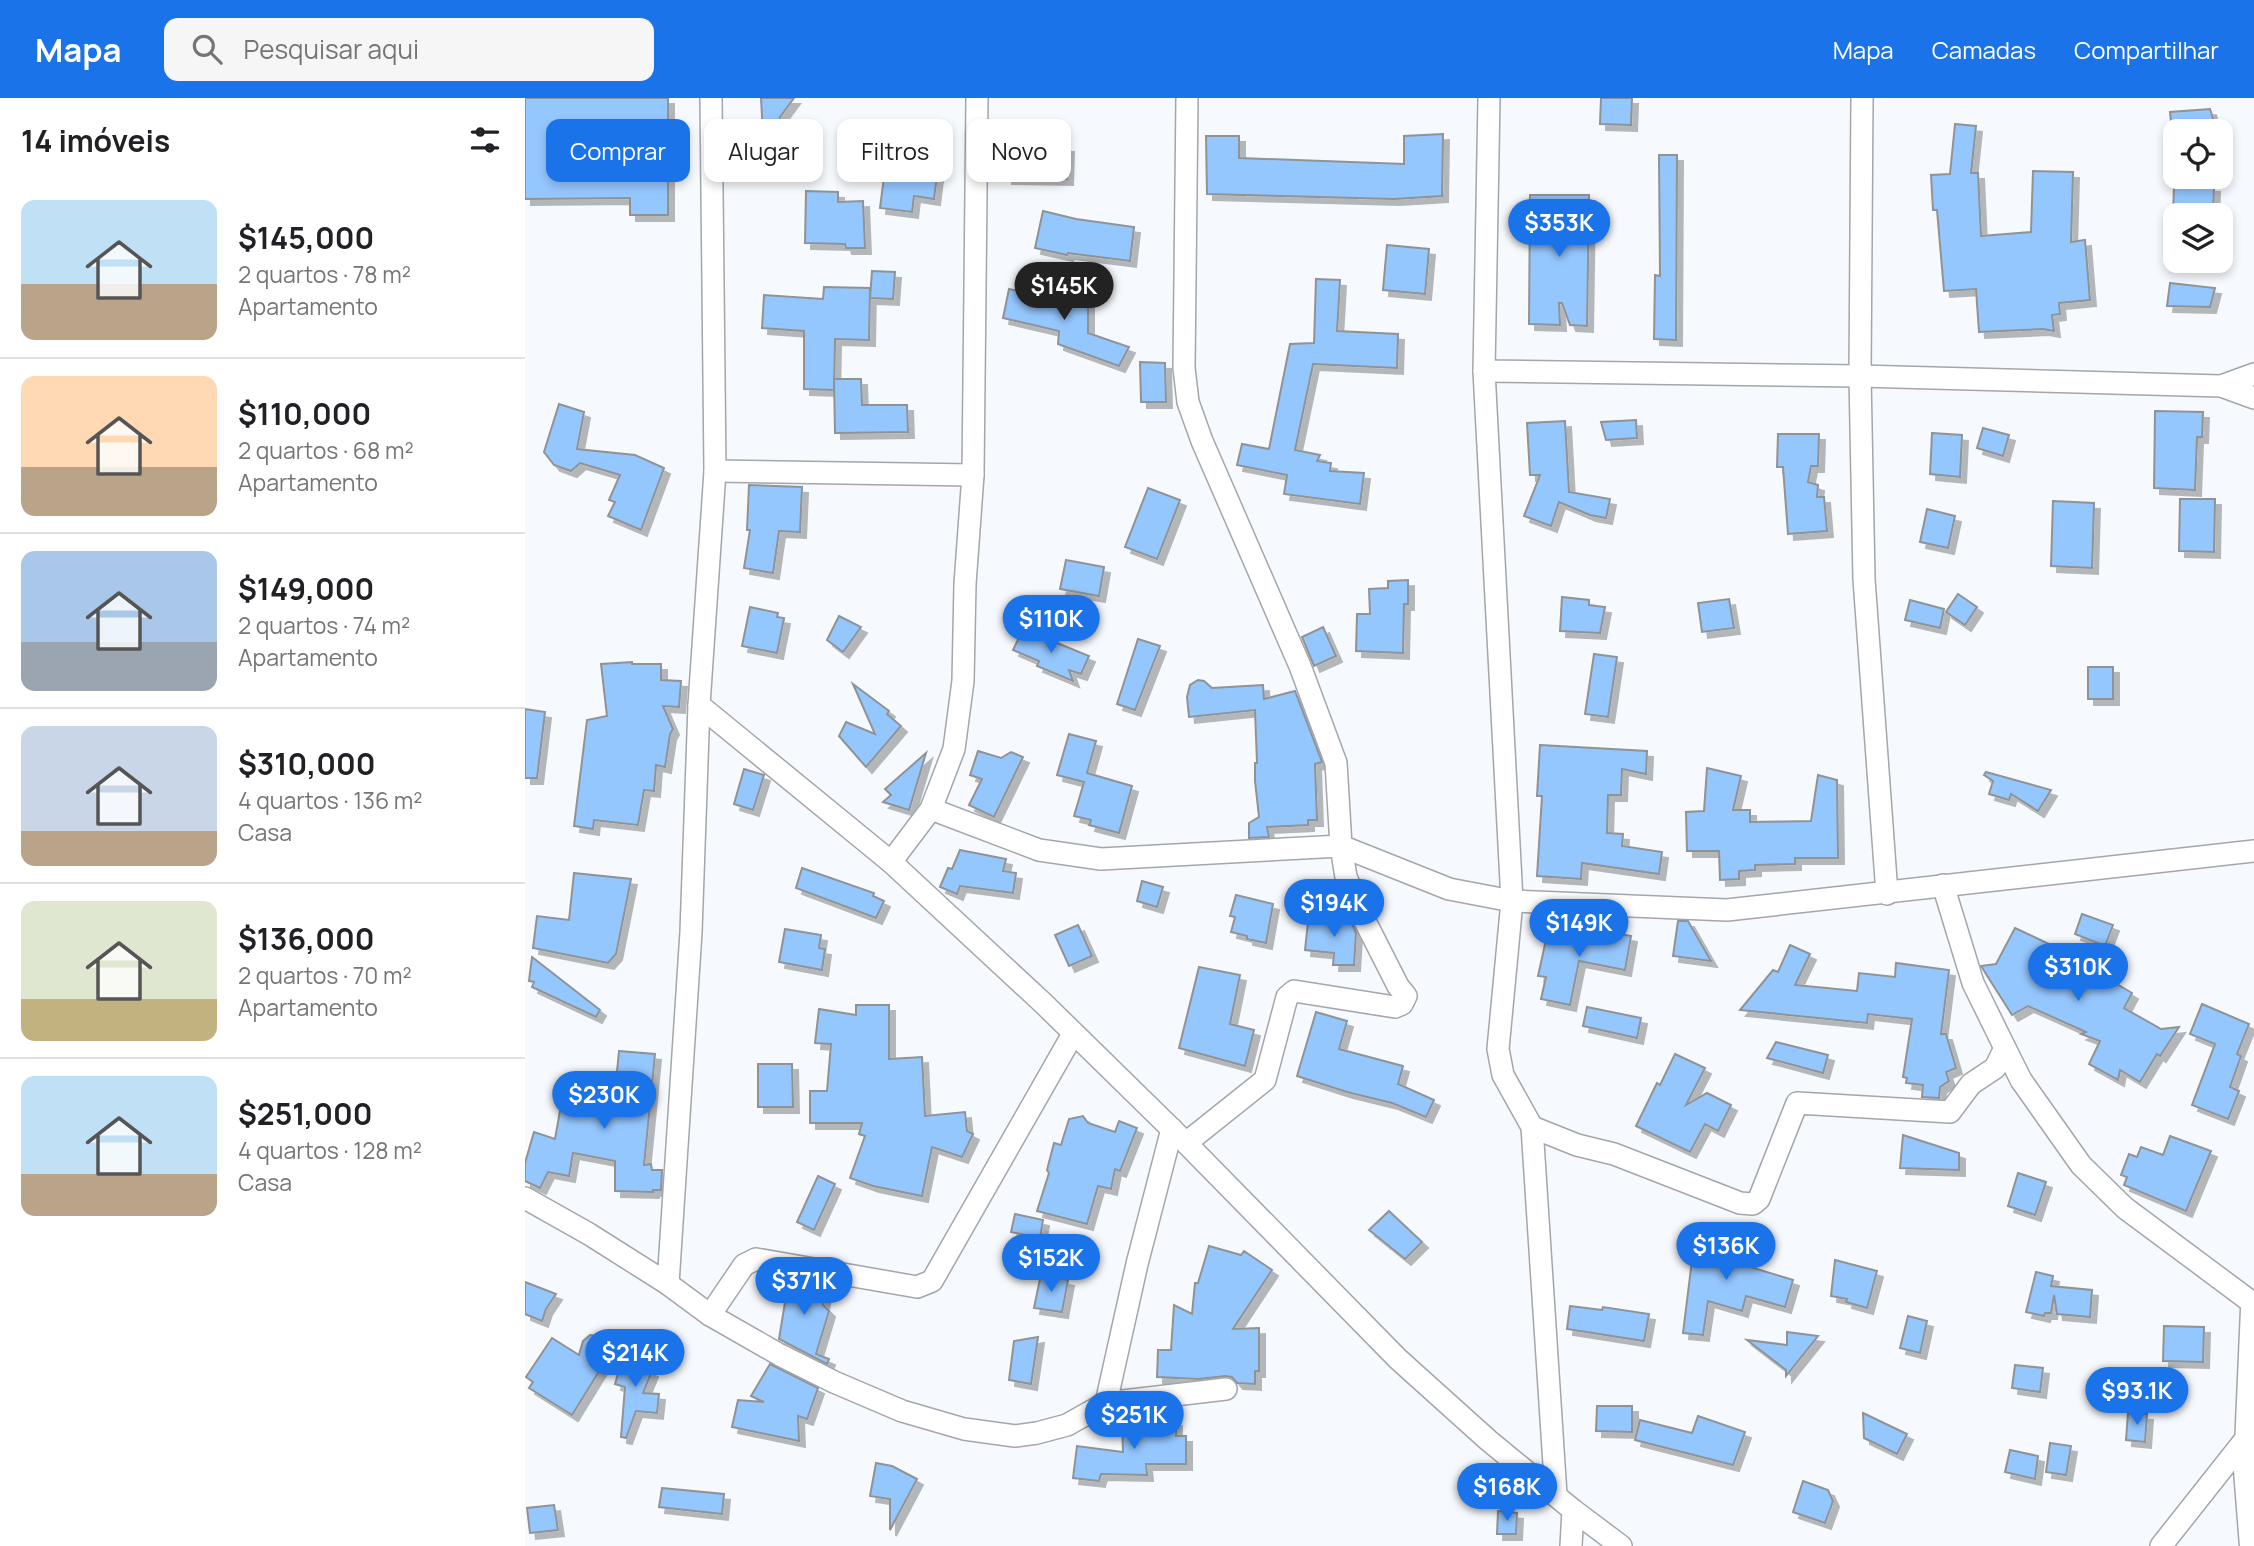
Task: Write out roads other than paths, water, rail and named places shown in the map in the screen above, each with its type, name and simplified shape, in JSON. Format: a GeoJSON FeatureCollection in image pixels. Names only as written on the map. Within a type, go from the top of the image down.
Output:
{"type":"FeatureCollection","features":[{"type":"Feature","properties":{"kind":"street"},"geometry":{"type":"LineString","coordinates":[[667,1284],[691,932],[699,705],[715,471],[711,98]]}},
{"type":"Feature","properties":{"kind":"street"},"geometry":{"type":"LineString","coordinates":[[891,862],[931,810],[954,749],[963,681],[965,584],[973,475],[977,98]]}},
{"type":"Feature","properties":{"kind":"street"},"geometry":{"type":"LineString","coordinates":[[1106,1403],[1137,1264],[1179,1136],[1265,1080],[1287,997],[1294,991],[1395,1007],[1402,1004],[1406,996],[1398,986],[1365,921],[1346,877],[1341,846],[1336,763],[1300,666],[1188,402],[1184,368],[1187,98]]}},
{"type":"Feature","properties":{"kind":"street"},"geometry":{"type":"LineString","coordinates":[[1489,98],[1484,371],[1512,901],[1498,1049],[1503,1075],[1532,1127],[1556,1495]]}},
{"type":"Feature","properties":{"kind":"street"},"geometry":{"type":"LineString","coordinates":[[1862,98],[1860,376],[1864,579],[1887,894]]}},
{"type":"Feature","properties":{"kind":"street"},"geometry":{"type":"LineString","coordinates":[[1484,371],[1860,376],[2221,386],[2254,398]]}},
{"type":"Feature","properties":{"kind":"street"},"geometry":{"type":"LineString","coordinates":[[2221,386],[2254,374]]}},
{"type":"Feature","properties":{"kind":"street"},"geometry":{"type":"LineString","coordinates":[[715,471],[973,475]]}},
{"type":"Feature","properties":{"kind":"street"},"geometry":{"type":"LineString","coordinates":[[699,705],[891,862],[1043,1003],[1179,1136],[1398,1359],[1488,1440],[1573,1510],[1622,1546]]}},
{"type":"Feature","properties":{"kind":"street"},"geometry":{"type":"LineString","coordinates":[[931,810],[1039,850],[1101,859],[1341,846],[1449,889],[1512,901],[1727,910],[2254,851]]}},
{"type":"Feature","properties":{"kind":"street"},"geometry":{"type":"LineString","coordinates":[[1943,884],[1973,983],[2021,1080],[2081,1165],[2125,1208],[2254,1307],[2247,1470],[2253,1546]]}},
{"type":"Feature","properties":{"kind":"street"},"geometry":{"type":"LineString","coordinates":[[710,1315],[744,1265],[756,1259],[917,1287],[932,1282],[1073,1034]]}},
{"type":"Feature","properties":{"kind":"street"},"geometry":{"type":"LineString","coordinates":[[1532,1127],[1577,1145],[1614,1154],[1740,1203],[1753,1204],[1759,1199],[1797,1104],[1950,1112],[1971,1084],[1995,1068],[2005,1048]]}},
{"type":"Feature","properties":{"kind":"street"},"geometry":{"type":"LineString","coordinates":[[525,1198],[589,1234],[710,1315],[780,1355],[902,1411],[964,1429],[1015,1436],[1037,1433],[1067,1425],[1106,1403],[1226,1389]]}},
{"type":"Feature","properties":{"kind":"street"},"geometry":{"type":"LineString","coordinates":[[2161,1546],[2248,1436]]}},
{"type":"Feature","properties":{"kind":"street"},"geometry":{"type":"LineString","coordinates":[[1571,1546],[1573,1510]]}}]}
